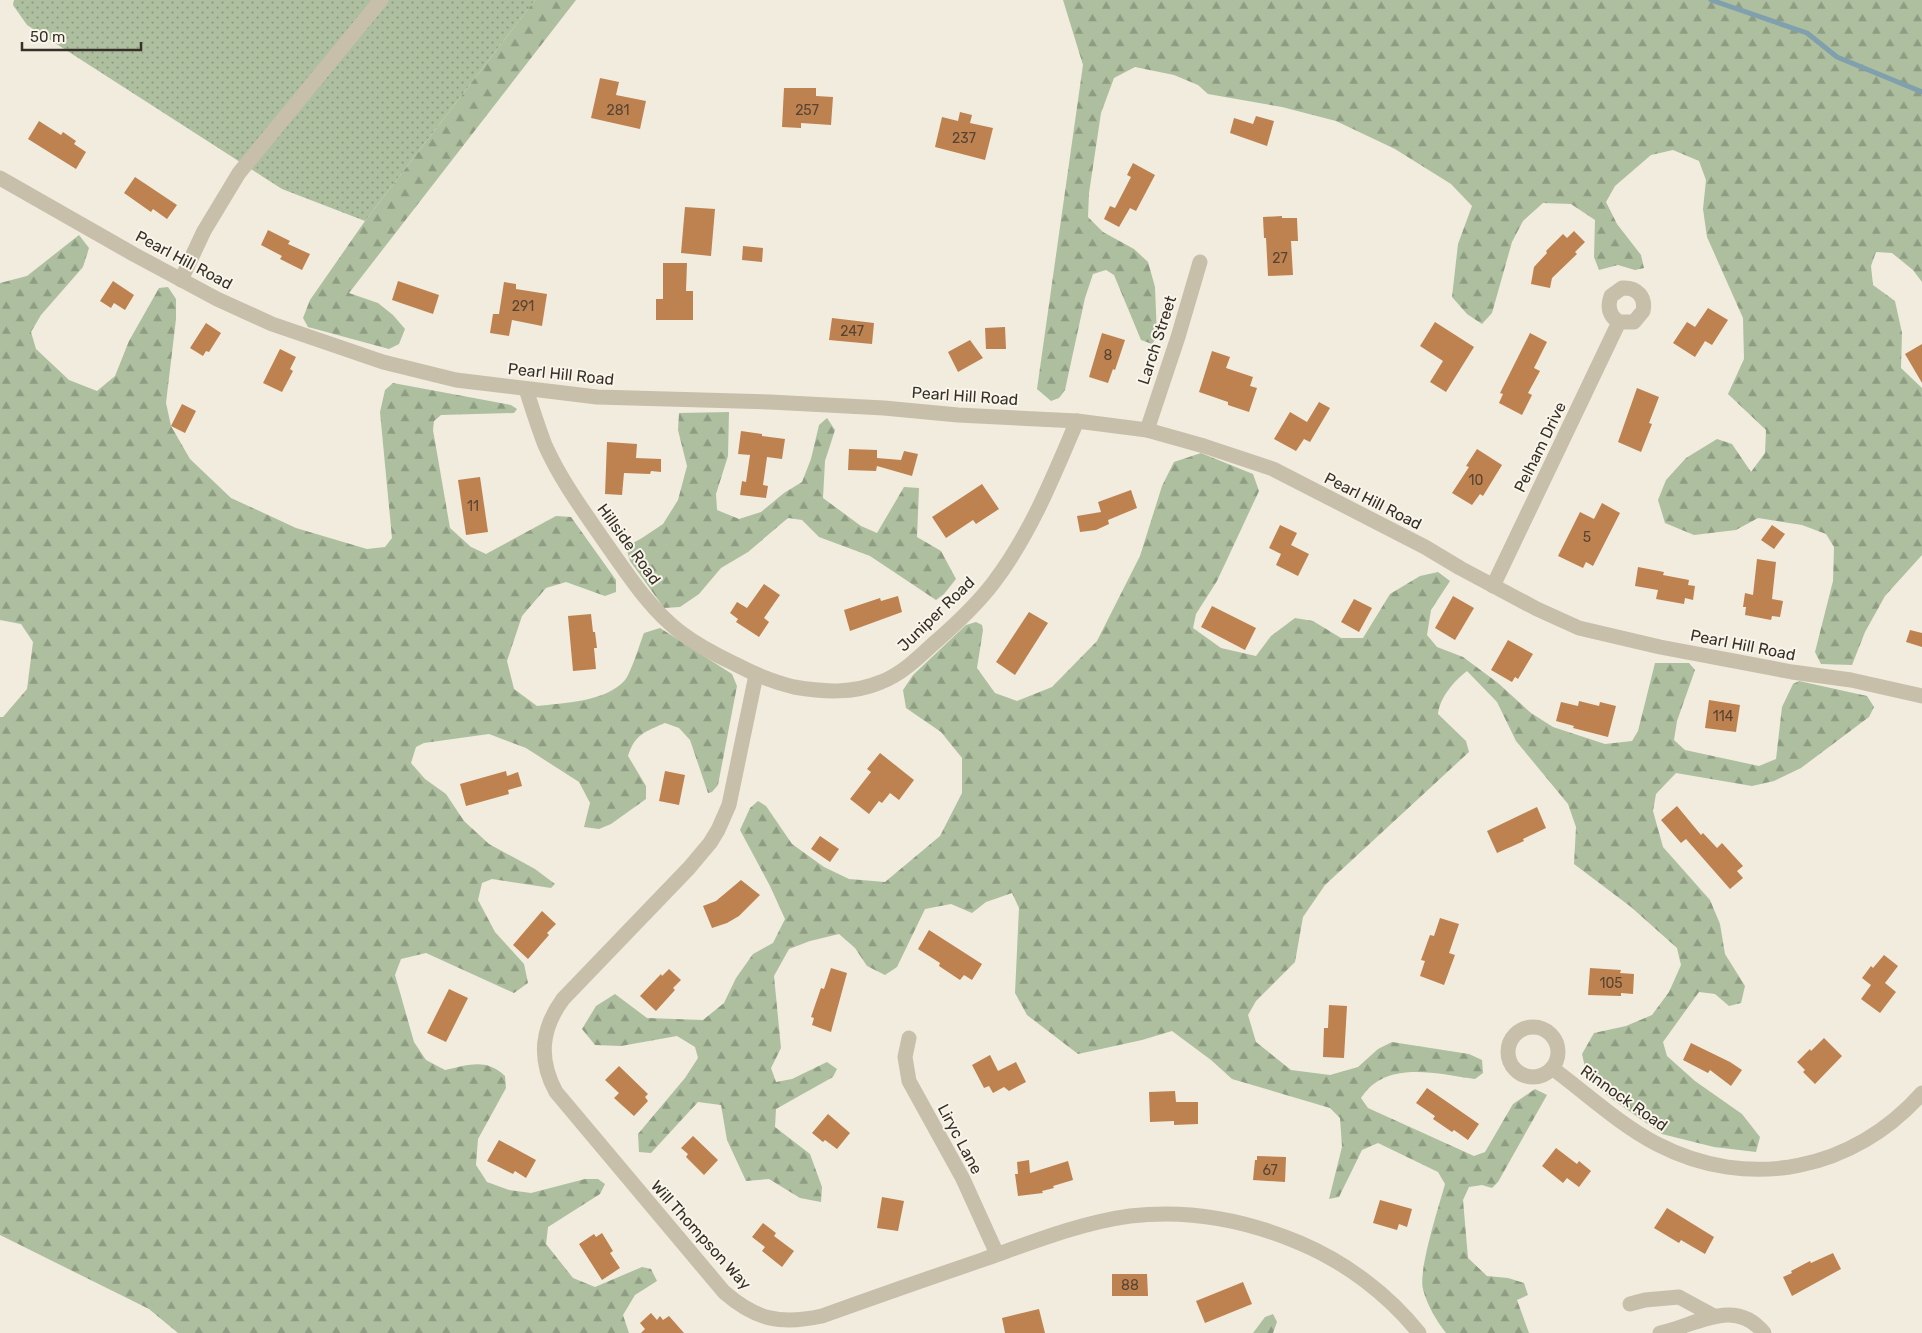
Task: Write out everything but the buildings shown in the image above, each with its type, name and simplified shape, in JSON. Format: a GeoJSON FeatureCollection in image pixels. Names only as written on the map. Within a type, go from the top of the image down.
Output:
{"type":"FeatureCollection","features":[{"type":"Feature","properties":{"kind":"street"},"geometry":{"type":"LineString","coordinates":[[181,280],[204,231],[239,173],[381,0]]}},
{"type":"Feature","properties":{"kind":"street","name":"Pearl Hill Road"},"geometry":{"type":"LineString","coordinates":[[0,178],[135,256],[272,324],[383,362],[456,380],[597,398],[780,402],[1078,422],[1147,430],[1204,446],[1273,469],[1425,547],[1493,586],[1579,628],[1660,647],[1792,672],[1851,680],[1922,696]]}},
{"type":"Feature","properties":{"kind":"street","name":"Larch Street"},"geometry":{"type":"LineString","coordinates":[[1147,430],[1178,337],[1200,262]]}},
{"type":"Feature","properties":{"kind":"street","name":"Pelham Drive"},"geometry":{"type":"LineString","coordinates":[[1493,586],[1620,322]]}},
{"type":"Feature","properties":{"kind":"street","name":"Hillside Road"},"geometry":{"type":"LineString","coordinates":[[526,389],[545,445],[555,464],[584,513],[635,586],[681,632],[716,655],[756,675]]}},
{"type":"Feature","properties":{"kind":"street","name":"Juniper Road"},"geometry":{"type":"LineString","coordinates":[[756,675],[773,682],[804,689],[831,692],[858,690],[882,682],[916,659],[957,623],[994,582],[1040,506],[1078,422]]}},
{"type":"Feature","properties":{"kind":"street","name":"Will Thompson Way"},"geometry":{"type":"LineString","coordinates":[[756,675],[732,792],[724,818],[710,843],[701,855],[570,990],[557,1007],[546,1030],[544,1049],[546,1067],[552,1084],[561,1099],[724,1292],[736,1303],[755,1314],[780,1320],[799,1321],[822,1316],[1074,1229],[1131,1216],[1182,1214],[1224,1219],[1288,1238],[1332,1259],[1376,1290],[1419,1333]]}},
{"type":"Feature","properties":{"kind":"street","name":"Liryc Lane"},"geometry":{"type":"LineString","coordinates":[[909,1038],[905,1057],[909,1081],[963,1179],[997,1254]]}},
{"type":"Feature","properties":{"kind":"street","name":"Rinnock Road"},"geometry":{"type":"LineString","coordinates":[[1552,1068],[1628,1126],[1657,1144],[1703,1162],[1750,1169],[1784,1168],[1801,1165],[1818,1161],[1852,1148],[1883,1130],[1922,1093]]}},
{"type":"Feature","properties":{"kind":"street"},"geometry":{"type":"LineString","coordinates":[[1630,1304],[1678,1296],[1714,1316]]}},
{"type":"Feature","properties":{"kind":"street"},"geometry":{"type":"LineString","coordinates":[[1660,1333],[1675,1330],[1714,1316],[1729,1315],[1740,1316],[1754,1323],[1764,1333]]}},
{"type":"Feature","properties":{"kind":"green space"},"geometry":{"type":"Polygon","coordinates":[[[14,0],[535,0],[365,221],[282,189],[27,25],[13,5],[14,0]]]}},
{"type":"Feature","properties":{"kind":"green space"},"geometry":{"type":"Polygon","coordinates":[[[535,0],[576,0],[349,293],[378,303],[393,315],[405,329],[399,344],[389,349],[308,327],[303,318],[310,300],[365,221],[535,0]]]}},
{"type":"Feature","properties":{"kind":"green space"},"geometry":{"type":"Polygon","coordinates":[[[1063,0],[1922,0],[1922,282],[1913,270],[1892,253],[1876,252],[1871,266],[1873,285],[1895,301],[1902,333],[1901,368],[1922,388],[1922,555],[1885,596],[1865,632],[1852,665],[1821,664],[1815,652],[1833,581],[1834,547],[1826,534],[1802,525],[1758,518],[1736,530],[1694,535],[1665,523],[1658,500],[1666,480],[1686,458],[1717,439],[1732,444],[1751,472],[1765,453],[1766,430],[1728,394],[1744,359],[1743,318],[1707,237],[1703,209],[1706,180],[1699,161],[1673,150],[1651,155],[1615,186],[1606,202],[1617,224],[1641,255],[1644,268],[1635,270],[1618,265],[1599,270],[1594,257],[1595,220],[1571,204],[1543,203],[1523,221],[1512,242],[1492,313],[1482,324],[1467,314],[1452,297],[1458,244],[1472,206],[1451,184],[1395,149],[1336,121],[1282,107],[1208,94],[1198,85],[1174,75],[1135,67],[1114,78],[1101,113],[1089,193],[1088,217],[1103,232],[1134,249],[1148,262],[1155,287],[1157,337],[1152,344],[1141,340],[1114,275],[1106,270],[1093,274],[1085,298],[1065,390],[1059,398],[1051,401],[1037,389],[1083,65],[1063,0]]]}},
{"type":"Feature","properties":{"kind":"green space"},"geometry":{"type":"Polygon","coordinates":[[[79,235],[89,248],[83,267],[41,315],[31,332],[36,349],[69,380],[97,391],[115,376],[129,341],[159,288],[168,287],[176,299],[176,319],[166,403],[171,426],[190,459],[231,498],[296,528],[367,549],[385,547],[392,538],[380,412],[385,390],[393,383],[511,405],[517,409],[514,413],[441,415],[434,421],[433,430],[450,528],[471,547],[486,554],[556,516],[571,517],[616,580],[616,592],[605,596],[566,582],[546,588],[522,616],[507,661],[514,689],[537,706],[584,700],[607,693],[617,687],[625,680],[633,665],[644,633],[660,628],[732,674],[737,686],[718,785],[712,792],[708,793],[690,740],[679,728],[665,723],[638,738],[628,756],[646,786],[646,799],[611,824],[599,829],[584,827],[590,803],[579,782],[526,748],[489,734],[424,743],[416,747],[411,763],[425,779],[446,794],[464,821],[489,844],[535,869],[555,884],[551,888],[492,879],[482,883],[478,900],[495,932],[524,964],[528,983],[514,993],[426,953],[401,959],[395,975],[414,1042],[426,1060],[445,1070],[477,1064],[498,1070],[505,1076],[506,1088],[478,1139],[476,1165],[487,1182],[509,1190],[531,1193],[585,1179],[598,1179],[605,1184],[600,1194],[548,1227],[546,1244],[573,1278],[595,1287],[642,1267],[651,1269],[657,1281],[635,1295],[623,1315],[629,1333],[178,1333],[149,1309],[0,1235],[0,717],[3,717],[27,689],[33,642],[21,624],[0,620],[0,283],[27,276],[79,235]]]}},
{"type":"Feature","properties":{"kind":"green space"},"geometry":{"type":"Polygon","coordinates":[[[729,412],[728,456],[716,494],[717,510],[739,519],[761,512],[784,493],[802,482],[811,459],[819,425],[827,418],[835,430],[825,461],[823,498],[861,526],[877,533],[904,487],[919,488],[917,537],[941,551],[956,579],[944,594],[936,600],[870,556],[819,537],[802,520],[788,518],[748,552],[721,568],[699,594],[680,607],[664,608],[630,561],[626,547],[663,524],[678,500],[687,466],[678,430],[679,413],[729,412]]]}},
{"type":"Feature","properties":{"kind":"green space"},"geometry":{"type":"Polygon","coordinates":[[[1201,453],[1253,474],[1259,491],[1217,581],[1196,614],[1193,628],[1221,648],[1256,656],[1271,636],[1295,618],[1313,621],[1341,638],[1363,638],[1390,594],[1420,576],[1438,572],[1450,581],[1431,610],[1427,635],[1437,647],[1463,657],[1498,683],[1531,713],[1553,727],[1605,744],[1632,741],[1638,731],[1655,663],[1689,663],[1695,670],[1677,721],[1674,740],[1685,750],[1759,766],[1776,759],[1782,707],[1793,684],[1799,681],[1867,696],[1874,707],[1869,717],[1801,768],[1774,781],[1752,786],[1676,773],[1656,794],[1653,811],[1663,847],[1710,900],[1720,924],[1725,954],[1745,986],[1741,1003],[1729,1006],[1715,994],[1699,992],[1663,1042],[1667,1056],[1695,1081],[1742,1114],[1760,1137],[1756,1152],[1714,1147],[1662,1134],[1609,1097],[1587,1076],[1582,1054],[1594,1033],[1626,1026],[1652,1015],[1669,992],[1681,965],[1677,948],[1631,907],[1574,864],[1576,827],[1568,804],[1516,741],[1497,702],[1467,671],[1448,690],[1438,714],[1466,741],[1469,752],[1325,885],[1303,917],[1295,962],[1256,1001],[1248,1015],[1256,1042],[1291,1070],[1330,1075],[1358,1067],[1378,1049],[1392,1042],[1469,1054],[1482,1060],[1483,1073],[1475,1079],[1429,1073],[1413,1072],[1398,1074],[1384,1078],[1372,1086],[1361,1098],[1368,1108],[1474,1156],[1485,1152],[1513,1104],[1535,1089],[1547,1095],[1498,1182],[1492,1188],[1482,1185],[1469,1187],[1463,1200],[1468,1258],[1487,1276],[1508,1278],[1524,1283],[1528,1295],[1517,1300],[1529,1333],[1446,1333],[1432,1312],[1423,1289],[1422,1280],[1430,1238],[1445,1184],[1438,1172],[1378,1143],[1362,1150],[1339,1197],[1329,1199],[1342,1147],[1340,1118],[1330,1108],[1232,1079],[1211,1060],[1172,1031],[1142,1040],[1078,1054],[1027,1015],[1015,993],[1019,908],[1012,893],[986,902],[972,913],[951,904],[925,909],[897,967],[885,975],[867,966],[855,948],[839,934],[810,941],[789,949],[774,976],[781,1048],[771,1068],[776,1082],[792,1079],[827,1062],[837,1069],[833,1077],[776,1109],[775,1127],[810,1154],[822,1187],[821,1202],[800,1198],[769,1179],[746,1181],[727,1140],[721,1105],[698,1102],[651,1153],[639,1152],[638,1134],[685,1078],[698,1058],[695,1047],[677,1036],[621,1046],[595,1045],[582,1029],[596,1006],[615,994],[647,1018],[703,1020],[724,1003],[736,978],[753,954],[773,943],[785,919],[770,886],[740,830],[750,808],[758,801],[766,806],[792,844],[824,867],[849,879],[885,882],[940,836],[962,793],[962,758],[941,732],[906,708],[903,690],[913,675],[966,625],[976,622],[982,625],[983,630],[977,668],[995,693],[1017,701],[1052,687],[1097,641],[1140,556],[1162,486],[1174,462],[1201,453]]]}},
{"type":"Feature","properties":{"kind":"green space"},"geometry":{"type":"Polygon","coordinates":[[[1273,1314],[1277,1322],[1273,1333],[1253,1333],[1265,1317],[1273,1314]]]}},
{"type":"Feature","properties":{"kind":"waterway"},"geometry":{"type":"LineString","coordinates":[[1711,0],[1807,33],[1837,57],[1922,92]]}}]}
